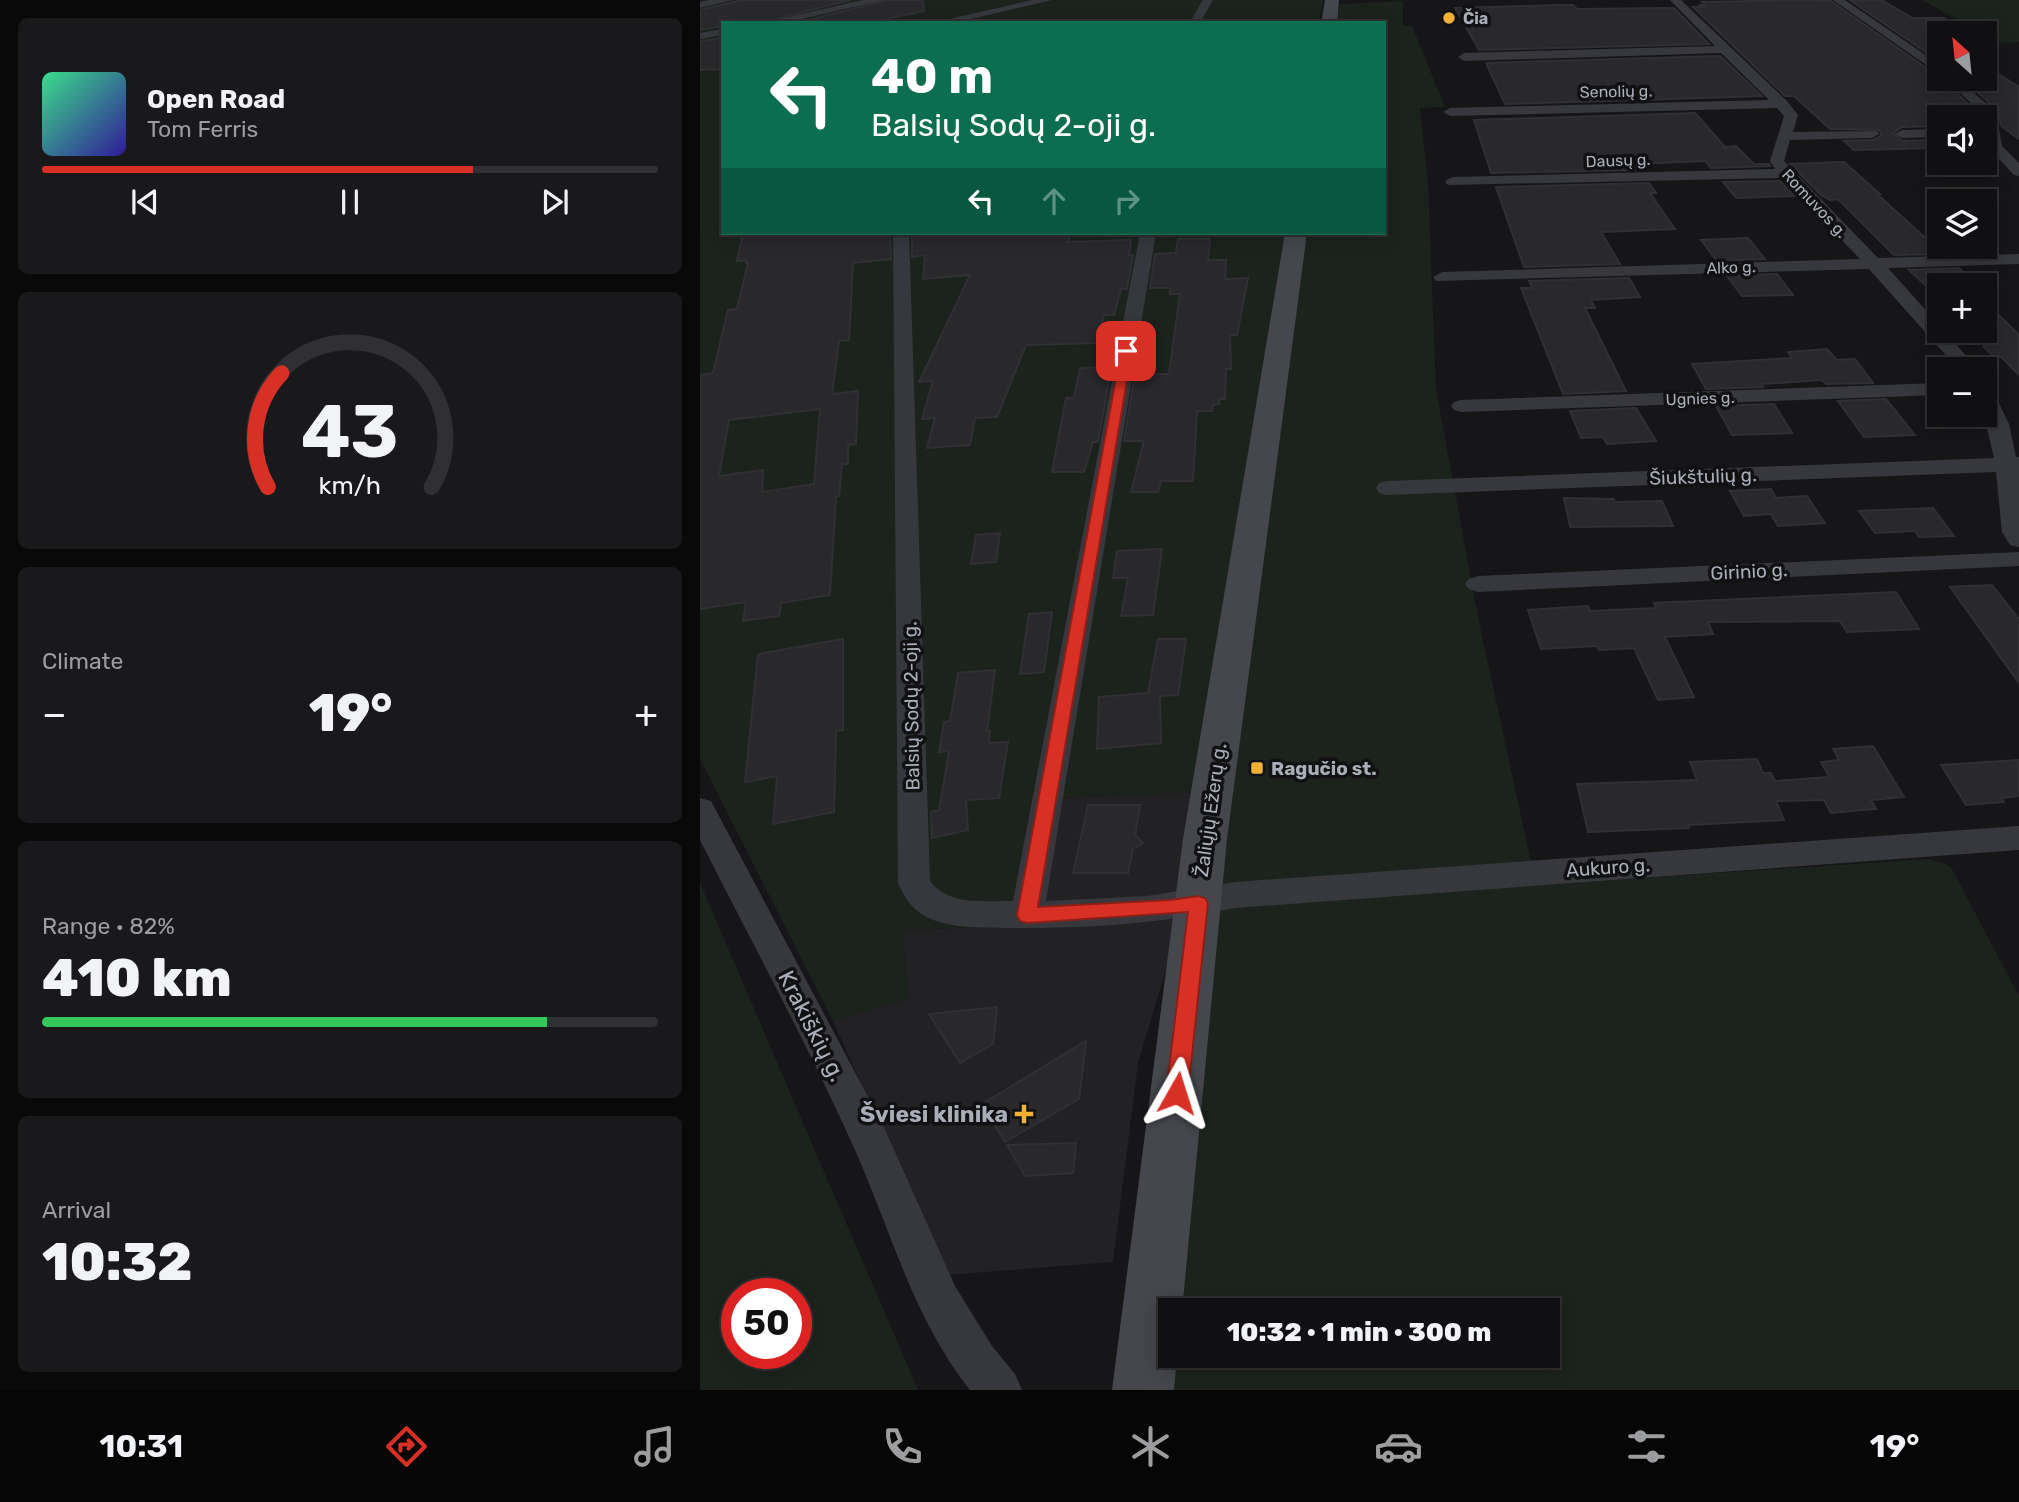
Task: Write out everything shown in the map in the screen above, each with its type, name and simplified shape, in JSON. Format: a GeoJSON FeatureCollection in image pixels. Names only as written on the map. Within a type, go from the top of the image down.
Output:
{"type":"FeatureCollection","features":[{"type":"Feature","properties":{"kind":"main road"},"geometry":{"type":"LineString","coordinates":[[1329,21],[1332,0]]}},
{"type":"Feature","properties":{"kind":"main road","name":"Žaliųjų Ežerų g."},"geometry":{"type":"LineString","coordinates":[[1143,1390],[1205,839],[1296,235]]}},
{"type":"Feature","properties":{"kind":"street"},"geometry":{"type":"LineString","coordinates":[[700,5],[728,0]]}},
{"type":"Feature","properties":{"kind":"street"},"geometry":{"type":"LineString","coordinates":[[777,21],[879,0]]}},
{"type":"Feature","properties":{"kind":"street"},"geometry":{"type":"LineString","coordinates":[[947,21],[1047,0]]}},
{"type":"Feature","properties":{"kind":"street"},"geometry":{"type":"LineString","coordinates":[[1195,21],[1208,0]]}},
{"type":"Feature","properties":{"kind":"street"},"geometry":{"type":"LineString","coordinates":[[1675,0],[1782,104]]}},
{"type":"Feature","properties":{"kind":"street"},"geometry":{"type":"LineString","coordinates":[[1838,0],[1927,62]]}},
{"type":"Feature","properties":{"kind":"street"},"geometry":{"type":"LineString","coordinates":[[700,36],[721,32]]}},
{"type":"Feature","properties":{"kind":"street"},"geometry":{"type":"LineString","coordinates":[[1905,46],[1927,46]]}},
{"type":"Feature","properties":{"kind":"street"},"geometry":{"type":"LineString","coordinates":[[1464,57],[1726,49]]}},
{"type":"Feature","properties":{"kind":"street"},"geometry":{"type":"LineString","coordinates":[[1965,91],[1981,105]]}},
{"type":"Feature","properties":{"kind":"street","name":"Senolių g."},"geometry":{"type":"LineString","coordinates":[[1450,112],[1782,104]]}},
{"type":"Feature","properties":{"kind":"street","name":"Romuvos g."},"geometry":{"type":"LineString","coordinates":[[1782,104],[1791,115],[1777,161],[1785,173],[1872,262],[1957,357]]}},
{"type":"Feature","properties":{"kind":"street"},"geometry":{"type":"LineString","coordinates":[[1902,134],[1927,133]]}},
{"type":"Feature","properties":{"kind":"street"},"geometry":{"type":"LineString","coordinates":[[1784,136],[1872,134]]}},
{"type":"Feature","properties":{"kind":"street"},"geometry":{"type":"LineString","coordinates":[[1997,149],[2019,172]]}},
{"type":"Feature","properties":{"kind":"street","name":"Dausų g."},"geometry":{"type":"LineString","coordinates":[[1453,182],[1785,173]]}},
{"type":"Feature","properties":{"kind":"street","name":"Balsių Sodų 2-oji g."},"geometry":{"type":"LineString","coordinates":[[901,235],[914,883],[923,899],[942,909],[967,914],[1027,915],[1198,903]]}},
{"type":"Feature","properties":{"kind":"street"},"geometry":{"type":"LineString","coordinates":[[1027,915],[1147,235]]}},
{"type":"Feature","properties":{"kind":"street","name":"Alko g."},"geometry":{"type":"LineString","coordinates":[[1442,277],[2019,259]]}},
{"type":"Feature","properties":{"kind":"street","name":"Ugnies g."},"geometry":{"type":"LineString","coordinates":[[1461,406],[1927,389]]}},
{"type":"Feature","properties":{"kind":"street"},"geometry":{"type":"LineString","coordinates":[[1997,415],[2012,464],[2014,531],[2019,540]]}},
{"type":"Feature","properties":{"kind":"street","name":"Šiukštulių g."},"geometry":{"type":"LineString","coordinates":[[1387,488],[2012,464]]}},
{"type":"Feature","properties":{"kind":"street","name":"Girinio g."},"geometry":{"type":"LineString","coordinates":[[1478,584],[2019,559]]}},
{"type":"Feature","properties":{"kind":"street","name":"Krakiškių g."},"geometry":{"type":"LineString","coordinates":[[700,809],[869,1138],[948,1321],[975,1364],[999,1390]]}},
{"type":"Feature","properties":{"kind":"street","name":"Aukuro g."},"geometry":{"type":"LineString","coordinates":[[1198,903],[1235,895],[2019,838]]}},
{"type":"Feature","properties":{"kind":"shaded area"},"geometry":{"type":"Polygon","coordinates":[[[700,0],[1323,0],[1319,21],[721,21],[721,235],[1287,235],[1199,792],[1061,798],[1030,925],[902,930],[908,999],[833,1021],[700,759],[700,0]]]}},
{"type":"Feature","properties":{"kind":"shaded area"},"geometry":{"type":"Polygon","coordinates":[[[1922,0],[2019,0],[2019,42],[1997,42],[1997,21],[1959,21],[1922,0]]]}},
{"type":"Feature","properties":{"kind":"shaded area"},"geometry":{"type":"Polygon","coordinates":[[[1403,1],[1403,26],[1412,26],[1445,107],[1420,108],[1428,184],[1436,390],[1479,622],[1536,885],[1929,859],[1946,864],[1952,869],[2019,996],[2019,1390],[1172,1390],[1175,1368],[1560,1368],[1560,1298],[1181,1298],[1215,942],[1249,648],[1307,235],[1386,235],[1386,21],[1335,21],[1338,6],[1403,1]]]}},
{"type":"Feature","properties":{"kind":"shaded area"},"geometry":{"type":"Polygon","coordinates":[[[1199,792],[1167,966],[1138,1063],[1113,1262],[947,1275],[833,1021],[908,999],[902,930],[1030,925],[1061,798],[1199,792]]]}},
{"type":"Feature","properties":{"kind":"shaded area"},"geometry":{"type":"Polygon","coordinates":[[[700,883],[918,1390],[700,1390],[700,883]]]}},
{"type":"Feature","properties":{"kind":"building"},"geometry":{"type":"Polygon","coordinates":[[[742,0],[851,0],[768,21],[721,21],[721,26],[700,30],[700,10],[742,0]]]}},
{"type":"Feature","properties":{"kind":"building"},"geometry":{"type":"Polygon","coordinates":[[[887,0],[923,0],[924,11],[877,21],[805,21],[887,0]]]}},
{"type":"Feature","properties":{"kind":"building"},"geometry":{"type":"Polygon","coordinates":[[[1881,0],[1913,18],[1943,18],[1948,21],[1927,21],[1927,53],[1851,1],[1881,0]]]}},
{"type":"Feature","properties":{"kind":"building"},"geometry":{"type":"Polygon","coordinates":[[[1831,1],[1927,68],[1927,91],[1955,91],[1969,105],[1927,105],[1927,126],[1902,127],[1893,133],[1902,141],[1927,140],[1927,148],[1854,150],[1844,141],[1873,140],[1882,135],[1879,130],[1830,129],[1794,96],[1785,96],[1693,7],[1703,7],[1700,5],[1705,5],[1702,2],[1831,1]]]}},
{"type":"Feature","properties":{"kind":"building"},"geometry":{"type":"Polygon","coordinates":[[[1573,5],[1577,9],[1674,8],[1709,44],[1479,50],[1455,8],[1573,5]]]}},
{"type":"Feature","properties":{"kind":"building"},"geometry":{"type":"Polygon","coordinates":[[[721,38],[721,69],[700,70],[700,41],[721,38]]]}},
{"type":"Feature","properties":{"kind":"building"},"geometry":{"type":"Polygon","coordinates":[[[1720,56],[1762,96],[1505,104],[1486,63],[1720,56]]]}},
{"type":"Feature","properties":{"kind":"building"},"geometry":{"type":"Polygon","coordinates":[[[1997,73],[2019,87],[2019,139],[2001,126],[1997,105],[1992,105],[1976,91],[1997,91],[1997,73]]]}},
{"type":"Feature","properties":{"kind":"building"},"geometry":{"type":"Polygon","coordinates":[[[1695,113],[1725,147],[1736,146],[1754,164],[1770,166],[1711,168],[1705,161],[1634,164],[1639,170],[1491,173],[1474,120],[1695,113]]]}},
{"type":"Feature","properties":{"kind":"building"},"geometry":{"type":"Polygon","coordinates":[[[1844,162],[1927,239],[1927,254],[1894,255],[1838,199],[1830,200],[1821,195],[1790,164],[1844,162]]]}},
{"type":"Feature","properties":{"kind":"building"},"geometry":{"type":"Polygon","coordinates":[[[1780,181],[1795,196],[1736,198],[1723,182],[1780,181]]]}},
{"type":"Feature","properties":{"kind":"building"},"geometry":{"type":"Polygon","coordinates":[[[1649,183],[1656,193],[1650,193],[1675,229],[1601,232],[1620,264],[1524,267],[1496,187],[1649,183]]]}},
{"type":"Feature","properties":{"kind":"building"},"geometry":{"type":"Polygon","coordinates":[[[743,235],[890,235],[891,259],[853,263],[849,340],[839,341],[832,394],[858,391],[856,444],[848,445],[848,464],[842,464],[839,496],[836,497],[830,595],[781,603],[779,616],[743,621],[746,602],[700,609],[700,375],[713,373],[728,310],[737,309],[748,263],[746,260],[737,261],[743,235]],[[820,409],[729,420],[719,476],[763,470],[762,492],[814,484],[820,409]]]}},
{"type":"Feature","properties":{"kind":"building"},"geometry":{"type":"Polygon","coordinates":[[[912,235],[1070,235],[1068,242],[1131,240],[1129,255],[1133,255],[1127,289],[1121,289],[1114,315],[1104,315],[1098,343],[1026,345],[997,417],[975,418],[970,445],[927,448],[935,418],[922,419],[933,381],[919,382],[970,275],[923,279],[925,255],[912,257],[912,235]]]}},
{"type":"Feature","properties":{"kind":"building"},"geometry":{"type":"Polygon","coordinates":[[[1748,238],[1765,259],[1717,261],[1701,240],[1748,238]]]}},
{"type":"Feature","properties":{"kind":"building"},"geometry":{"type":"Polygon","coordinates":[[[1178,239],[1210,239],[1208,260],[1226,260],[1225,279],[1248,278],[1237,335],[1230,335],[1231,369],[1226,369],[1225,399],[1219,399],[1219,404],[1213,405],[1212,411],[1197,411],[1193,481],[1161,481],[1158,492],[1131,492],[1144,441],[1124,441],[1135,374],[1169,374],[1180,294],[1170,294],[1170,288],[1150,288],[1155,254],[1176,253],[1178,239]]]}},
{"type":"Feature","properties":{"kind":"building"},"geometry":{"type":"Polygon","coordinates":[[[1959,268],[1964,273],[1927,273],[1925,285],[1909,270],[1959,268]]]}},
{"type":"Feature","properties":{"kind":"building"},"geometry":{"type":"Polygon","coordinates":[[[1777,274],[1793,295],[1742,296],[1727,276],[1777,274]]]}},
{"type":"Feature","properties":{"kind":"building"},"geometry":{"type":"Polygon","coordinates":[[[1629,278],[1640,297],[1591,300],[1595,308],[1585,308],[1626,391],[1563,394],[1521,288],[1532,288],[1529,281],[1629,278]]]}},
{"type":"Feature","properties":{"kind":"building"},"geometry":{"type":"Polygon","coordinates":[[[1997,313],[2019,335],[2019,375],[2001,357],[1994,357],[1984,347],[1984,343],[1997,343],[1997,313]]]}},
{"type":"Feature","properties":{"kind":"building"},"geometry":{"type":"Polygon","coordinates":[[[1827,349],[1837,360],[1855,359],[1873,383],[1826,384],[1822,380],[1761,384],[1763,387],[1706,389],[1692,364],[1792,358],[1788,352],[1827,349]]]}},
{"type":"Feature","properties":{"kind":"building"},"geometry":{"type":"Polygon","coordinates":[[[1103,367],[1102,375],[1110,375],[1098,442],[1093,442],[1084,472],[1052,472],[1066,398],[1074,398],[1080,368],[1103,367]]]}},
{"type":"Feature","properties":{"kind":"building"},"geometry":{"type":"Polygon","coordinates":[[[1886,399],[1915,435],[1864,437],[1838,401],[1886,399]]]}},
{"type":"Feature","properties":{"kind":"building"},"geometry":{"type":"Polygon","coordinates":[[[1774,404],[1792,433],[1732,435],[1716,406],[1774,404]]]}},
{"type":"Feature","properties":{"kind":"building"},"geometry":{"type":"Polygon","coordinates":[[[1636,408],[1656,441],[1607,444],[1603,437],[1581,438],[1570,411],[1636,408]]]}},
{"type":"Feature","properties":{"kind":"building"},"geometry":{"type":"Polygon","coordinates":[[[1771,489],[1776,498],[1807,496],[1825,523],[1778,526],[1771,514],[1744,516],[1730,491],[1771,489]]]}},
{"type":"Feature","properties":{"kind":"building"},"geometry":{"type":"Polygon","coordinates":[[[1564,498],[1614,499],[1615,502],[1662,501],[1673,526],[1570,527],[1564,498]]]}},
{"type":"Feature","properties":{"kind":"building"},"geometry":{"type":"Polygon","coordinates":[[[1933,508],[1954,536],[1919,537],[1915,531],[1875,533],[1859,511],[1933,508]]]}},
{"type":"Feature","properties":{"kind":"building"},"geometry":{"type":"Polygon","coordinates":[[[1000,533],[996,562],[971,564],[976,535],[1000,533]]]}},
{"type":"Feature","properties":{"kind":"building"},"geometry":{"type":"Polygon","coordinates":[[[1162,549],[1153,615],[1121,616],[1128,578],[1113,578],[1117,551],[1162,549]]]}},
{"type":"Feature","properties":{"kind":"building"},"geometry":{"type":"Polygon","coordinates":[[[1992,585],[2019,619],[2019,683],[1950,587],[1992,585]]]}},
{"type":"Feature","properties":{"kind":"building"},"geometry":{"type":"Polygon","coordinates":[[[1896,592],[1919,629],[1847,632],[1840,621],[1708,622],[1713,634],[1665,637],[1694,697],[1658,700],[1634,648],[1599,650],[1597,646],[1541,649],[1528,610],[1588,606],[1590,611],[1656,608],[1654,603],[1896,592]]]}},
{"type":"Feature","properties":{"kind":"building"},"geometry":{"type":"Polygon","coordinates":[[[1052,612],[1044,672],[1020,674],[1029,614],[1052,612]]]}},
{"type":"Feature","properties":{"kind":"building"},"geometry":{"type":"Polygon","coordinates":[[[843,639],[843,730],[836,731],[834,812],[773,824],[777,776],[745,782],[758,654],[843,639]]]}},
{"type":"Feature","properties":{"kind":"building"},"geometry":{"type":"Polygon","coordinates":[[[1158,639],[1186,639],[1178,695],[1160,696],[1161,743],[1097,749],[1099,697],[1148,693],[1158,639]]]}},
{"type":"Feature","properties":{"kind":"building"},"geometry":{"type":"Polygon","coordinates":[[[995,670],[987,732],[990,731],[989,743],[1008,742],[999,798],[966,800],[968,830],[932,838],[931,812],[939,810],[949,751],[939,752],[944,722],[950,721],[958,673],[995,670]]]}},
{"type":"Feature","properties":{"kind":"building"},"geometry":{"type":"Polygon","coordinates":[[[1873,746],[1904,797],[1871,800],[1876,809],[1831,813],[1824,800],[1776,801],[1784,820],[1688,825],[1689,828],[1588,832],[1577,784],[1697,780],[1690,762],[1757,759],[1763,773],[1771,773],[1775,781],[1829,777],[1821,762],[1839,760],[1833,749],[1873,746]]]}},
{"type":"Feature","properties":{"kind":"building"},"geometry":{"type":"Polygon","coordinates":[[[2019,760],[2019,796],[2001,798],[2004,802],[1966,805],[1941,765],[2019,760]]]}},
{"type":"Feature","properties":{"kind":"building"},"geometry":{"type":"Polygon","coordinates":[[[1088,805],[1140,805],[1135,835],[1143,843],[1133,849],[1128,873],[1073,873],[1088,805]]]}},
{"type":"Feature","properties":{"kind":"building"},"geometry":{"type":"Polygon","coordinates":[[[997,1007],[993,1044],[960,1063],[929,1014],[997,1007]]]}},
{"type":"Feature","properties":{"kind":"building","name":"Šviesi klinika"},"geometry":{"type":"Polygon","coordinates":[[[1086,1041],[1079,1099],[1005,1142],[982,1104],[1086,1041]]]}},
{"type":"Feature","properties":{"kind":"building"},"geometry":{"type":"Polygon","coordinates":[[[1076,1143],[1073,1173],[1025,1176],[1007,1145],[1076,1143]]]}},
{"type":"Feature","properties":{"kind":"place","name":"Čia"},"geometry":{"type":"Point","coordinates":[1449,18]}},
{"type":"Feature","properties":{"kind":"place","name":"Ragučio st."},"geometry":{"type":"Point","coordinates":[1257,768]}},
{"type":"Feature","properties":{"kind":"place","name":"Šviesi klinika"},"geometry":{"type":"Point","coordinates":[1024,1114]}},
{"type":"Feature","properties":{"kind":"route"},"geometry":{"type":"LineString","coordinates":[[1126,351],[1027,915],[1198,903],[1177,1093]]}}]}
